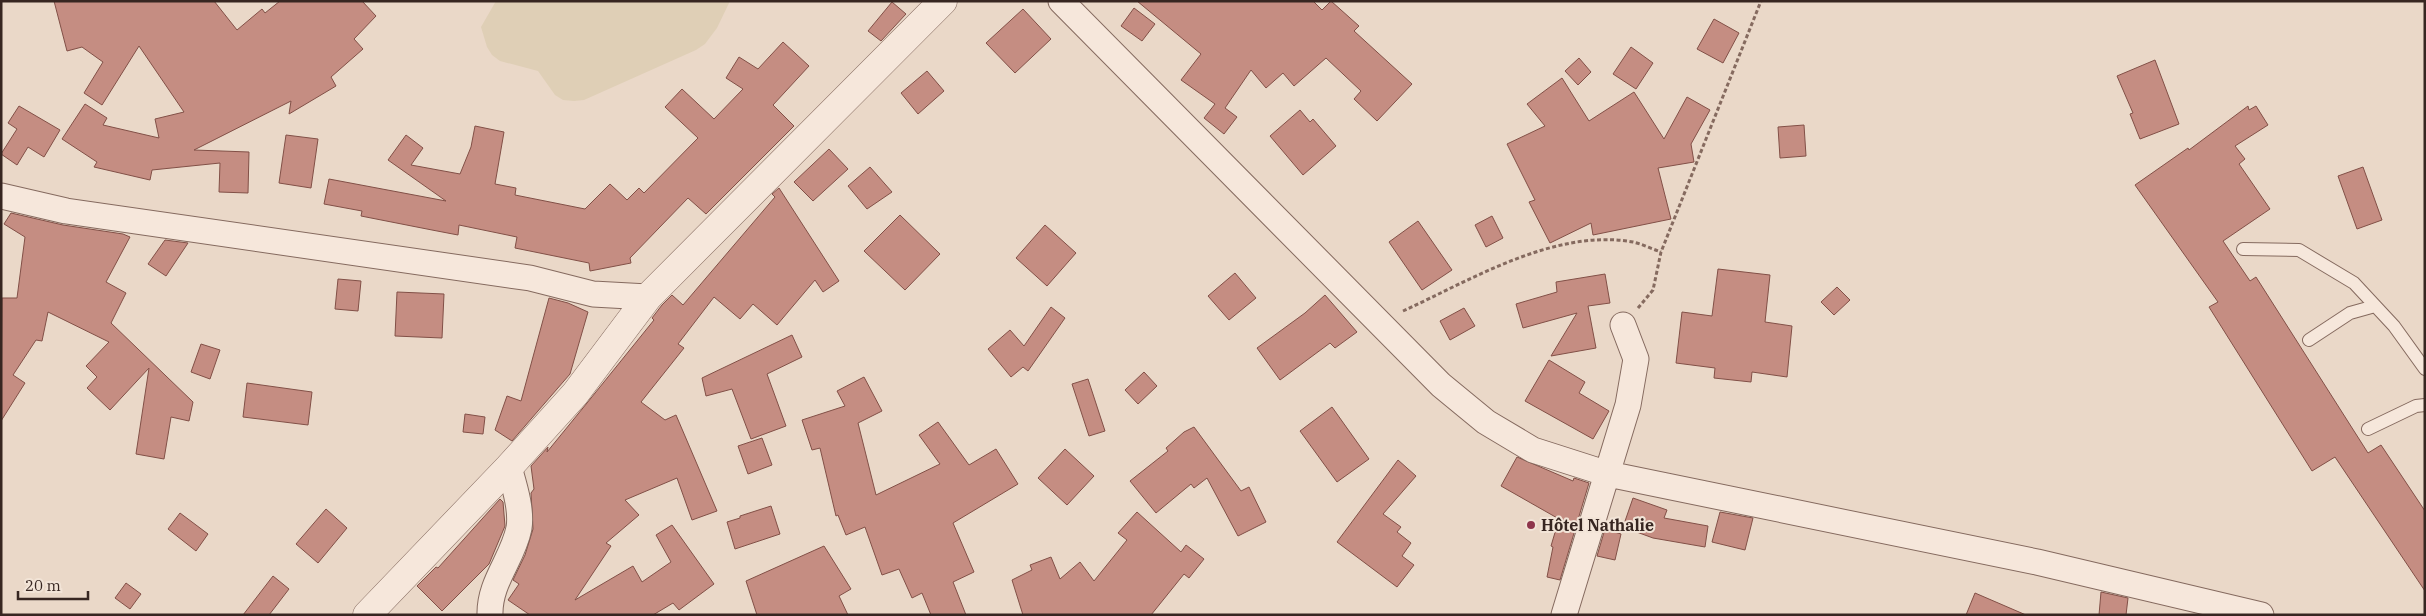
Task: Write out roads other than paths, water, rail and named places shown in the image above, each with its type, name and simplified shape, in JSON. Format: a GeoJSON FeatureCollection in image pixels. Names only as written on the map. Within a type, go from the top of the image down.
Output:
{"type":"FeatureCollection","features":[{"type":"Feature","properties":{"kind":"street"},"geometry":{"type":"LineString","coordinates":[[367,615],[509,468],[575,394],[648,297],[943,1]]}},
{"type":"Feature","properties":{"kind":"street"},"geometry":{"type":"LineString","coordinates":[[1061,1],[1441,385],[1486,422],[1533,450],[1608,474],[2037,562],[2261,615]]}},
{"type":"Feature","properties":{"kind":"street"},"geometry":{"type":"LineString","coordinates":[[1,196],[66,211],[530,278],[593,294],[648,297]]}},
{"type":"Feature","properties":{"kind":"street"},"geometry":{"type":"LineString","coordinates":[[1564,615],[1628,405],[1636,359],[1623,325]]}},
{"type":"Feature","properties":{"kind":"street"},"geometry":{"type":"LineString","coordinates":[[490,615],[497,578],[511,553],[519,527],[516,496],[509,468]]}},
{"type":"Feature","properties":{"kind":"lane"},"geometry":{"type":"LineString","coordinates":[[2242,249],[2299,250],[2354,283],[2394,326],[2425,369]]}},
{"type":"Feature","properties":{"kind":"lane"},"geometry":{"type":"LineString","coordinates":[[2309,340],[2350,313],[2375,306]]}},
{"type":"Feature","properties":{"kind":"lane"},"geometry":{"type":"LineString","coordinates":[[2368,429],[2416,406],[2425,405]]}},
{"type":"Feature","properties":{"kind":"place","name":"Hôtel Nathalie"},"geometry":{"type":"Point","coordinates":[1531,525]}}]}
